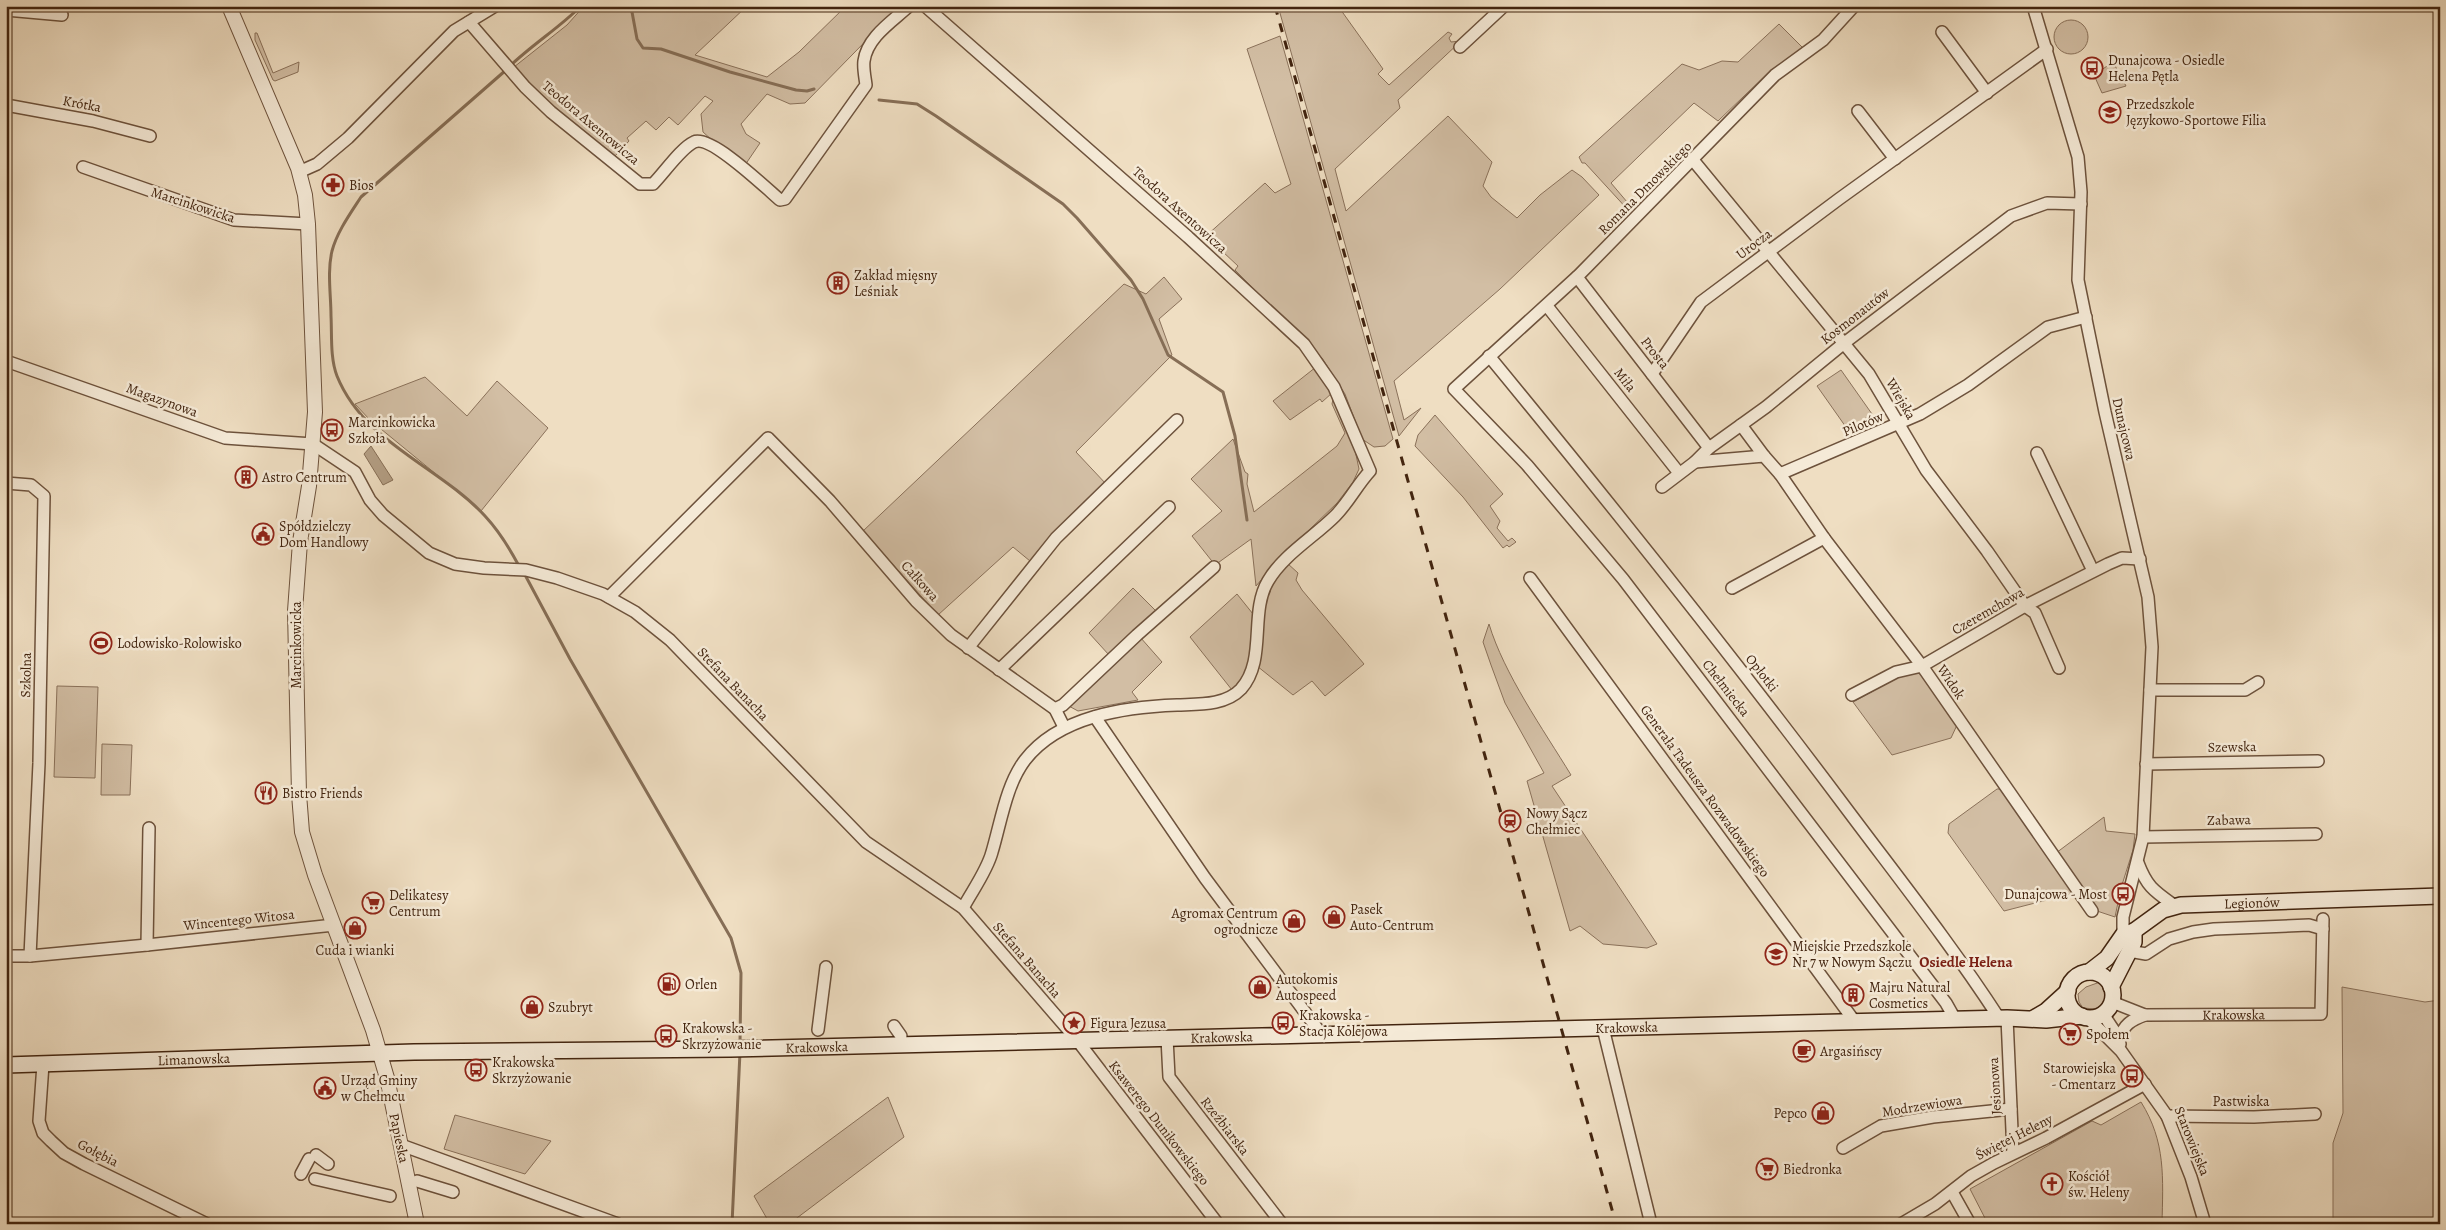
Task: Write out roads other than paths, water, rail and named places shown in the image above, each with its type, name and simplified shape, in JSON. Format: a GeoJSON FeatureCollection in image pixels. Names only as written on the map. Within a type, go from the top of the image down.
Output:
{"type":"FeatureCollection","features":[{"type":"Feature","properties":{"kind":"main road","name":"Legionów"},"geometry":{"type":"LineString","coordinates":[[2128,933],[2154,914],[2175,906],[2440,896]]}},
{"type":"Feature","properties":{"kind":"main road"},"geometry":{"type":"LineString","coordinates":[[2034,1018],[2046,1011],[2068,991],[2073,980],[2089,972],[2107,958],[2128,933],[2134,942],[2112,994],[2091,1016],[2076,1013],[2069,1004],[2068,991]]}},
{"type":"Feature","properties":{"kind":"main road"},"geometry":{"type":"LineString","coordinates":[[2089,972],[2103,976],[2112,994]]}},
{"type":"Feature","properties":{"kind":"main road","name":"Krakowska"},"geometry":{"type":"LineString","coordinates":[[380,1053],[730,1049],[1955,1019],[2034,1018],[2046,1020],[2091,1016]]}},
{"type":"Feature","properties":{"kind":"main road","name":"Limanowska"},"geometry":{"type":"LineString","coordinates":[[6,1065],[380,1053]]}},
{"type":"Feature","properties":{"kind":"street","name":"Marcinkowicka"},"geometry":{"type":"LineString","coordinates":[[229,6],[299,172],[305,196],[308,224],[315,412],[313,444],[300,542],[295,610],[298,794],[302,832],[380,1053]]}},
{"type":"Feature","properties":{"kind":"street"},"geometry":{"type":"LineString","coordinates":[[299,172],[316,164],[334,150],[454,31],[495,6]]}},
{"type":"Feature","properties":{"kind":"street","name":"Teodora Axentowicza"},"geometry":{"type":"LineString","coordinates":[[469,22],[514,74],[551,112],[640,184],[653,184],[695,141],[700,141],[720,150],[780,200],[785,199],[866,85],[864,62],[867,49],[877,34],[909,6]]}},
{"type":"Feature","properties":{"kind":"street","name":"Teodora Axentowicza"},"geometry":{"type":"LineString","coordinates":[[925,6],[1188,237],[1304,344],[1334,387],[1370,471],[1337,514],[1278,567],[1268,580],[1260,602],[1254,660],[1247,680],[1241,690],[1218,702],[1132,710],[1096,717]]}},
{"type":"Feature","properties":{"kind":"street"},"geometry":{"type":"LineString","coordinates":[[1460,47],[1504,6]]}},
{"type":"Feature","properties":{"kind":"street","name":"Romana Dmowskiego"},"geometry":{"type":"LineString","coordinates":[[1454,389],[1577,277],[1694,160],[1775,75],[1822,40],[1854,6]]}},
{"type":"Feature","properties":{"kind":"street","name":"Dunajcowa"},"geometry":{"type":"LineString","coordinates":[[2033,6],[2078,157],[2081,204],[2078,280],[2105,412],[2148,597],[2152,647],[2143,837],[2123,917],[2128,933]]}},
{"type":"Feature","properties":{"kind":"street"},"geometry":{"type":"LineString","coordinates":[[6,10],[62,15]]}},
{"type":"Feature","properties":{"kind":"street"},"geometry":{"type":"LineString","coordinates":[[1942,32],[1987,93]]}},
{"type":"Feature","properties":{"kind":"street","name":"Urocza"},"geometry":{"type":"LineString","coordinates":[[1652,374],[1701,302],[1894,159],[2047,50]]}},
{"type":"Feature","properties":{"kind":"street","name":"Krótka"},"geometry":{"type":"LineString","coordinates":[[6,105],[93,121],[150,136]]}},
{"type":"Feature","properties":{"kind":"street"},"geometry":{"type":"LineString","coordinates":[[1858,111],[1894,159]]}},
{"type":"Feature","properties":{"kind":"street","name":"Wiejska"},"geometry":{"type":"LineString","coordinates":[[1694,160],[1869,374],[1926,470],[1987,551],[2024,606],[2035,613],[2060,668]]}},
{"type":"Feature","properties":{"kind":"street","name":"Marcinkowicka"},"geometry":{"type":"LineString","coordinates":[[83,167],[234,220],[308,224]]}},
{"type":"Feature","properties":{"kind":"street","name":"Kosmonautów"},"geometry":{"type":"LineString","coordinates":[[1662,487],[1695,462],[1708,448],[1766,407],[1843,344],[2011,216],[2048,202],[2081,204]]}},
{"type":"Feature","properties":{"kind":"street","name":"Prosta"},"geometry":{"type":"LineString","coordinates":[[1577,277],[1708,448]]}},
{"type":"Feature","properties":{"kind":"street","name":"Miła"},"geometry":{"type":"LineString","coordinates":[[1547,306],[1679,473]]}},
{"type":"Feature","properties":{"kind":"street","name":"Pilotów"},"geometry":{"type":"LineString","coordinates":[[1780,474],[1920,414],[1968,385],[2048,327],[2086,317]]}},
{"type":"Feature","properties":{"kind":"street","name":"Opłotki"},"geometry":{"type":"LineString","coordinates":[[1490,356],[1630,527],[1772,709],[2003,1018]]}},
{"type":"Feature","properties":{"kind":"street","name":"Magazynowa"},"geometry":{"type":"LineString","coordinates":[[6,360],[225,438],[313,444]]}},
{"type":"Feature","properties":{"kind":"street","name":"Chełmiecka"},"geometry":{"type":"LineString","coordinates":[[1454,389],[1527,465],[1623,579],[1934,988],[1955,1019]]}},
{"type":"Feature","properties":{"kind":"street"},"geometry":{"type":"LineString","coordinates":[[968,648],[1056,538],[1177,420]]}},
{"type":"Feature","properties":{"kind":"street"},"geometry":{"type":"LineString","coordinates":[[1741,425],[1780,474]]}},
{"type":"Feature","properties":{"kind":"street","name":"Całkowa"},"geometry":{"type":"LineString","coordinates":[[609,597],[768,438],[830,501],[916,601],[968,648],[1055,709],[1064,727]]}},
{"type":"Feature","properties":{"kind":"street","name":"Stefana Banacha"},"geometry":{"type":"LineString","coordinates":[[313,444],[355,472],[370,500],[379,510],[428,552],[455,564],[522,570],[557,578],[609,597],[635,612],[670,640],[866,842],[963,908],[1077,1040]]}},
{"type":"Feature","properties":{"kind":"street"},"geometry":{"type":"LineString","coordinates":[[2036,453],[2092,571]]}},
{"type":"Feature","properties":{"kind":"street"},"geometry":{"type":"LineString","coordinates":[[1695,462],[1764,456]]}},
{"type":"Feature","properties":{"kind":"street","name":"Widok"},"geometry":{"type":"LineString","coordinates":[[1780,474],[1824,538],[1922,666],[2092,911]]}},
{"type":"Feature","properties":{"kind":"street","name":"Szkolna"},"geometry":{"type":"LineString","coordinates":[[6,483],[31,485],[44,496],[39,763],[30,956]]}},
{"type":"Feature","properties":{"kind":"street"},"geometry":{"type":"LineString","coordinates":[[999,670],[1169,507]]}},
{"type":"Feature","properties":{"kind":"street"},"geometry":{"type":"LineString","coordinates":[[1732,588],[1824,538]]}},
{"type":"Feature","properties":{"kind":"street","name":"Czeremchowa"},"geometry":{"type":"LineString","coordinates":[[1852,695],[1896,672],[1922,666],[2024,606],[2092,571],[2122,558],[2140,559]]}},
{"type":"Feature","properties":{"kind":"street"},"geometry":{"type":"LineString","coordinates":[[1055,709],[1063,705],[1137,635],[1214,567]]}},
{"type":"Feature","properties":{"kind":"street","name":"Generała Tadeusza Rozwadowskiego"},"geometry":{"type":"LineString","coordinates":[[1530,578],[1855,1022]]}},
{"type":"Feature","properties":{"kind":"street"},"geometry":{"type":"LineString","coordinates":[[2150,690],[2245,690],[2258,682]]}},
{"type":"Feature","properties":{"kind":"street"},"geometry":{"type":"LineString","coordinates":[[963,908],[992,854],[999,822],[1012,786],[1025,760],[1064,727],[1096,717],[1205,878],[1322,1035]]}},
{"type":"Feature","properties":{"kind":"street","name":"Szewska"},"geometry":{"type":"LineString","coordinates":[[2146,764],[2318,761]]}},
{"type":"Feature","properties":{"kind":"street"},"geometry":{"type":"LineString","coordinates":[[147,945],[149,828]]}},
{"type":"Feature","properties":{"kind":"street","name":"Zabawa"},"geometry":{"type":"LineString","coordinates":[[2143,837],[2316,834]]}},
{"type":"Feature","properties":{"kind":"street"},"geometry":{"type":"LineString","coordinates":[[2138,863],[2144,881],[2151,889],[2175,906]]}},
{"type":"Feature","properties":{"kind":"street","name":"Krakowska"},"geometry":{"type":"LineString","coordinates":[[2120,1045],[2124,1027],[2130,1021],[2145,1015],[2321,1014],[2323,924],[2214,928],[2169,939],[2146,954],[2129,951]]}},
{"type":"Feature","properties":{"kind":"street","name":"Wincentego Witosa"},"geometry":{"type":"LineString","coordinates":[[6,956],[30,956],[147,945],[334,925]]}},
{"type":"Feature","properties":{"kind":"street"},"geometry":{"type":"LineString","coordinates":[[818,1030],[826,967]]}},
{"type":"Feature","properties":{"kind":"street","name":"Krakowska"},"geometry":{"type":"LineString","coordinates":[[2112,994],[2145,1015]]}},
{"type":"Feature","properties":{"kind":"street","name":"Starowiejska"},"geometry":{"type":"LineString","coordinates":[[2091,1016],[2120,1045],[2167,1116],[2191,1178],[2205,1224]]}},
{"type":"Feature","properties":{"kind":"street","name":"Jesionowa"},"geometry":{"type":"LineString","coordinates":[[2003,1018],[2013,1153]]}},
{"type":"Feature","properties":{"kind":"street"},"geometry":{"type":"LineString","coordinates":[[894,1026],[901,1036]]}},
{"type":"Feature","properties":{"kind":"street"},"geometry":{"type":"LineString","coordinates":[[1604,1028],[1651,1224]]}},
{"type":"Feature","properties":{"kind":"street","name":"Rzeźbiarska"},"geometry":{"type":"LineString","coordinates":[[1166,1038],[1169,1077],[1282,1224]]}},
{"type":"Feature","properties":{"kind":"street","name":"Ksawerego Dunikowskiego"},"geometry":{"type":"LineString","coordinates":[[1077,1040],[1218,1224]]}},
{"type":"Feature","properties":{"kind":"street","name":"Papieska"},"geometry":{"type":"LineString","coordinates":[[380,1053],[418,1224]]}},
{"type":"Feature","properties":{"kind":"street","name":"Gołębia"},"geometry":{"type":"LineString","coordinates":[[44,1064],[38,1121],[43,1133],[51,1141],[64,1152],[84,1164],[207,1224]]}},
{"type":"Feature","properties":{"kind":"street","name":"Świętej Heleny"},"geometry":{"type":"LineString","coordinates":[[1900,1224],[1924,1211],[1971,1176],[2145,1084]]}},
{"type":"Feature","properties":{"kind":"street","name":"Modrzewiowa"},"geometry":{"type":"LineString","coordinates":[[1843,1148],[1881,1126],[1933,1117],[2011,1109]]}},
{"type":"Feature","properties":{"kind":"street","name":"Pastwiska"},"geometry":{"type":"LineString","coordinates":[[2167,1116],[2254,1117],[2315,1114]]}},
{"type":"Feature","properties":{"kind":"street"},"geometry":{"type":"LineString","coordinates":[[400,1145],[618,1224]]}},
{"type":"Feature","properties":{"kind":"street"},"geometry":{"type":"LineString","coordinates":[[301,1174],[312,1157],[328,1164]]}},
{"type":"Feature","properties":{"kind":"street"},"geometry":{"type":"LineString","coordinates":[[314,1180],[390,1196]]}},
{"type":"Feature","properties":{"kind":"street"},"geometry":{"type":"LineString","coordinates":[[417,1181],[453,1192]]}},
{"type":"Feature","properties":{"kind":"street"},"geometry":{"type":"LineString","coordinates":[[1952,1192],[1970,1224]]}},
{"type":"Feature","properties":{"kind":"waterway"},"geometry":{"type":"LineString","coordinates":[[510,66],[581,6]]}},
{"type":"Feature","properties":{"kind":"waterway"},"geometry":{"type":"LineString","coordinates":[[626,6],[632,12],[637,39],[643,48],[661,49],[730,72],[796,90],[807,91],[814,89]]}},
{"type":"Feature","properties":{"kind":"waterway"},"geometry":{"type":"LineString","coordinates":[[506,70],[361,197],[344,223],[334,244],[330,267],[330,284],[333,362],[337,376],[349,399],[365,419],[384,437],[467,498],[495,527],[519,566]]}},
{"type":"Feature","properties":{"kind":"waterway"},"geometry":{"type":"LineString","coordinates":[[879,100],[917,104],[1063,204],[1077,218],[1131,280],[1143,299],[1168,355],[1223,392],[1235,436],[1247,520]]}},
{"type":"Feature","properties":{"kind":"waterway"},"geometry":{"type":"LineString","coordinates":[[524,573],[570,659],[731,938],[741,973],[740,1043]]}},
{"type":"Feature","properties":{"kind":"waterway"},"geometry":{"type":"LineString","coordinates":[[732,1224],[740,1052]]}},
{"type":"Feature","properties":{"kind":"railway"},"geometry":{"type":"LineString","coordinates":[[1275,6],[1616,1224]]}},
{"type":"Feature","properties":{"kind":"place","name":"Dunajcowa - Osiedle Helena Pętla"},"geometry":{"type":"Point","coordinates":[2092,68]}},
{"type":"Feature","properties":{"kind":"place","name":"Przedszkole Językowo-Sportowe Filia"},"geometry":{"type":"Point","coordinates":[2110,112]}},
{"type":"Feature","properties":{"kind":"place","name":"Bios"},"geometry":{"type":"Point","coordinates":[333,185]}},
{"type":"Feature","properties":{"kind":"place","name":"Zakład mięsny Leśniak"},"geometry":{"type":"Point","coordinates":[838,283]}},
{"type":"Feature","properties":{"kind":"place","name":"Marcinkowicka Szkoła"},"geometry":{"type":"Point","coordinates":[332,430]}},
{"type":"Feature","properties":{"kind":"place","name":"Astro Centrum"},"geometry":{"type":"Point","coordinates":[246,477]}},
{"type":"Feature","properties":{"kind":"place","name":"Spółdzielczy Dom Handlowy"},"geometry":{"type":"Point","coordinates":[263,534]}},
{"type":"Feature","properties":{"kind":"place","name":"Lodowisko-Rolowisko"},"geometry":{"type":"Point","coordinates":[101,643]}},
{"type":"Feature","properties":{"kind":"place","name":"Bistro Friends"},"geometry":{"type":"Point","coordinates":[266,793]}},
{"type":"Feature","properties":{"kind":"place","name":"Nowy Sącz Chełmiec"},"geometry":{"type":"Point","coordinates":[1510,821]}},
{"type":"Feature","properties":{"kind":"place","name":"Dunajcowa - Most"},"geometry":{"type":"Point","coordinates":[2123,894]}},
{"type":"Feature","properties":{"kind":"place","name":"Delikatesy Centrum"},"geometry":{"type":"Point","coordinates":[373,903]}},
{"type":"Feature","properties":{"kind":"place","name":"Pasek Auto-Centrum"},"geometry":{"type":"Point","coordinates":[1334,917]}},
{"type":"Feature","properties":{"kind":"place","name":"Agromax Centrum ogrodnicze"},"geometry":{"type":"Point","coordinates":[1294,921]}},
{"type":"Feature","properties":{"kind":"place","name":"Cuda i wianki"},"geometry":{"type":"Point","coordinates":[355,928]}},
{"type":"Feature","properties":{"kind":"place","name":"Miejskie Przedszkole Nr 7 w Nowym Sączu"},"geometry":{"type":"Point","coordinates":[1776,954]}},
{"type":"Feature","properties":{"kind":"place","name":"Orlen"},"geometry":{"type":"Point","coordinates":[669,984]}},
{"type":"Feature","properties":{"kind":"place","name":"Autokomis Autospeed"},"geometry":{"type":"Point","coordinates":[1260,987]}},
{"type":"Feature","properties":{"kind":"place","name":"Majru Natural Cosmetics"},"geometry":{"type":"Point","coordinates":[1853,995]}},
{"type":"Feature","properties":{"kind":"place","name":"Szubryt"},"geometry":{"type":"Point","coordinates":[532,1007]}},
{"type":"Feature","properties":{"kind":"place","name":"Figura Jezusa"},"geometry":{"type":"Point","coordinates":[1074,1023]}},
{"type":"Feature","properties":{"kind":"place","name":"Krakowska - Stacja Kolejowa"},"geometry":{"type":"Point","coordinates":[1283,1023]}},
{"type":"Feature","properties":{"kind":"place","name":"Społem"},"geometry":{"type":"Point","coordinates":[2070,1034]}},
{"type":"Feature","properties":{"kind":"place","name":"Krakowska - Skrzyżowanie"},"geometry":{"type":"Point","coordinates":[666,1036]}},
{"type":"Feature","properties":{"kind":"place","name":"Argasińscy"},"geometry":{"type":"Point","coordinates":[1804,1051]}},
{"type":"Feature","properties":{"kind":"place","name":"Krakowska Skrzyżowanie"},"geometry":{"type":"Point","coordinates":[476,1070]}},
{"type":"Feature","properties":{"kind":"place","name":"Starowiejska - Cmentarz"},"geometry":{"type":"Point","coordinates":[2132,1076]}},
{"type":"Feature","properties":{"kind":"place","name":"Urząd Gminy w Chełmcu"},"geometry":{"type":"Point","coordinates":[325,1088]}},
{"type":"Feature","properties":{"kind":"place","name":"Pepco"},"geometry":{"type":"Point","coordinates":[1823,1113]}},
{"type":"Feature","properties":{"kind":"place","name":"Biedronka"},"geometry":{"type":"Point","coordinates":[1767,1169]}},
{"type":"Feature","properties":{"kind":"place","name":"Kościół św. Heleny"},"geometry":{"type":"Point","coordinates":[2052,1184]}},
{"type":"Feature","properties":{"kind":"district","name":"Osiedle Helena"},"geometry":{"type":"Point","coordinates":[1966,962]}}]}
